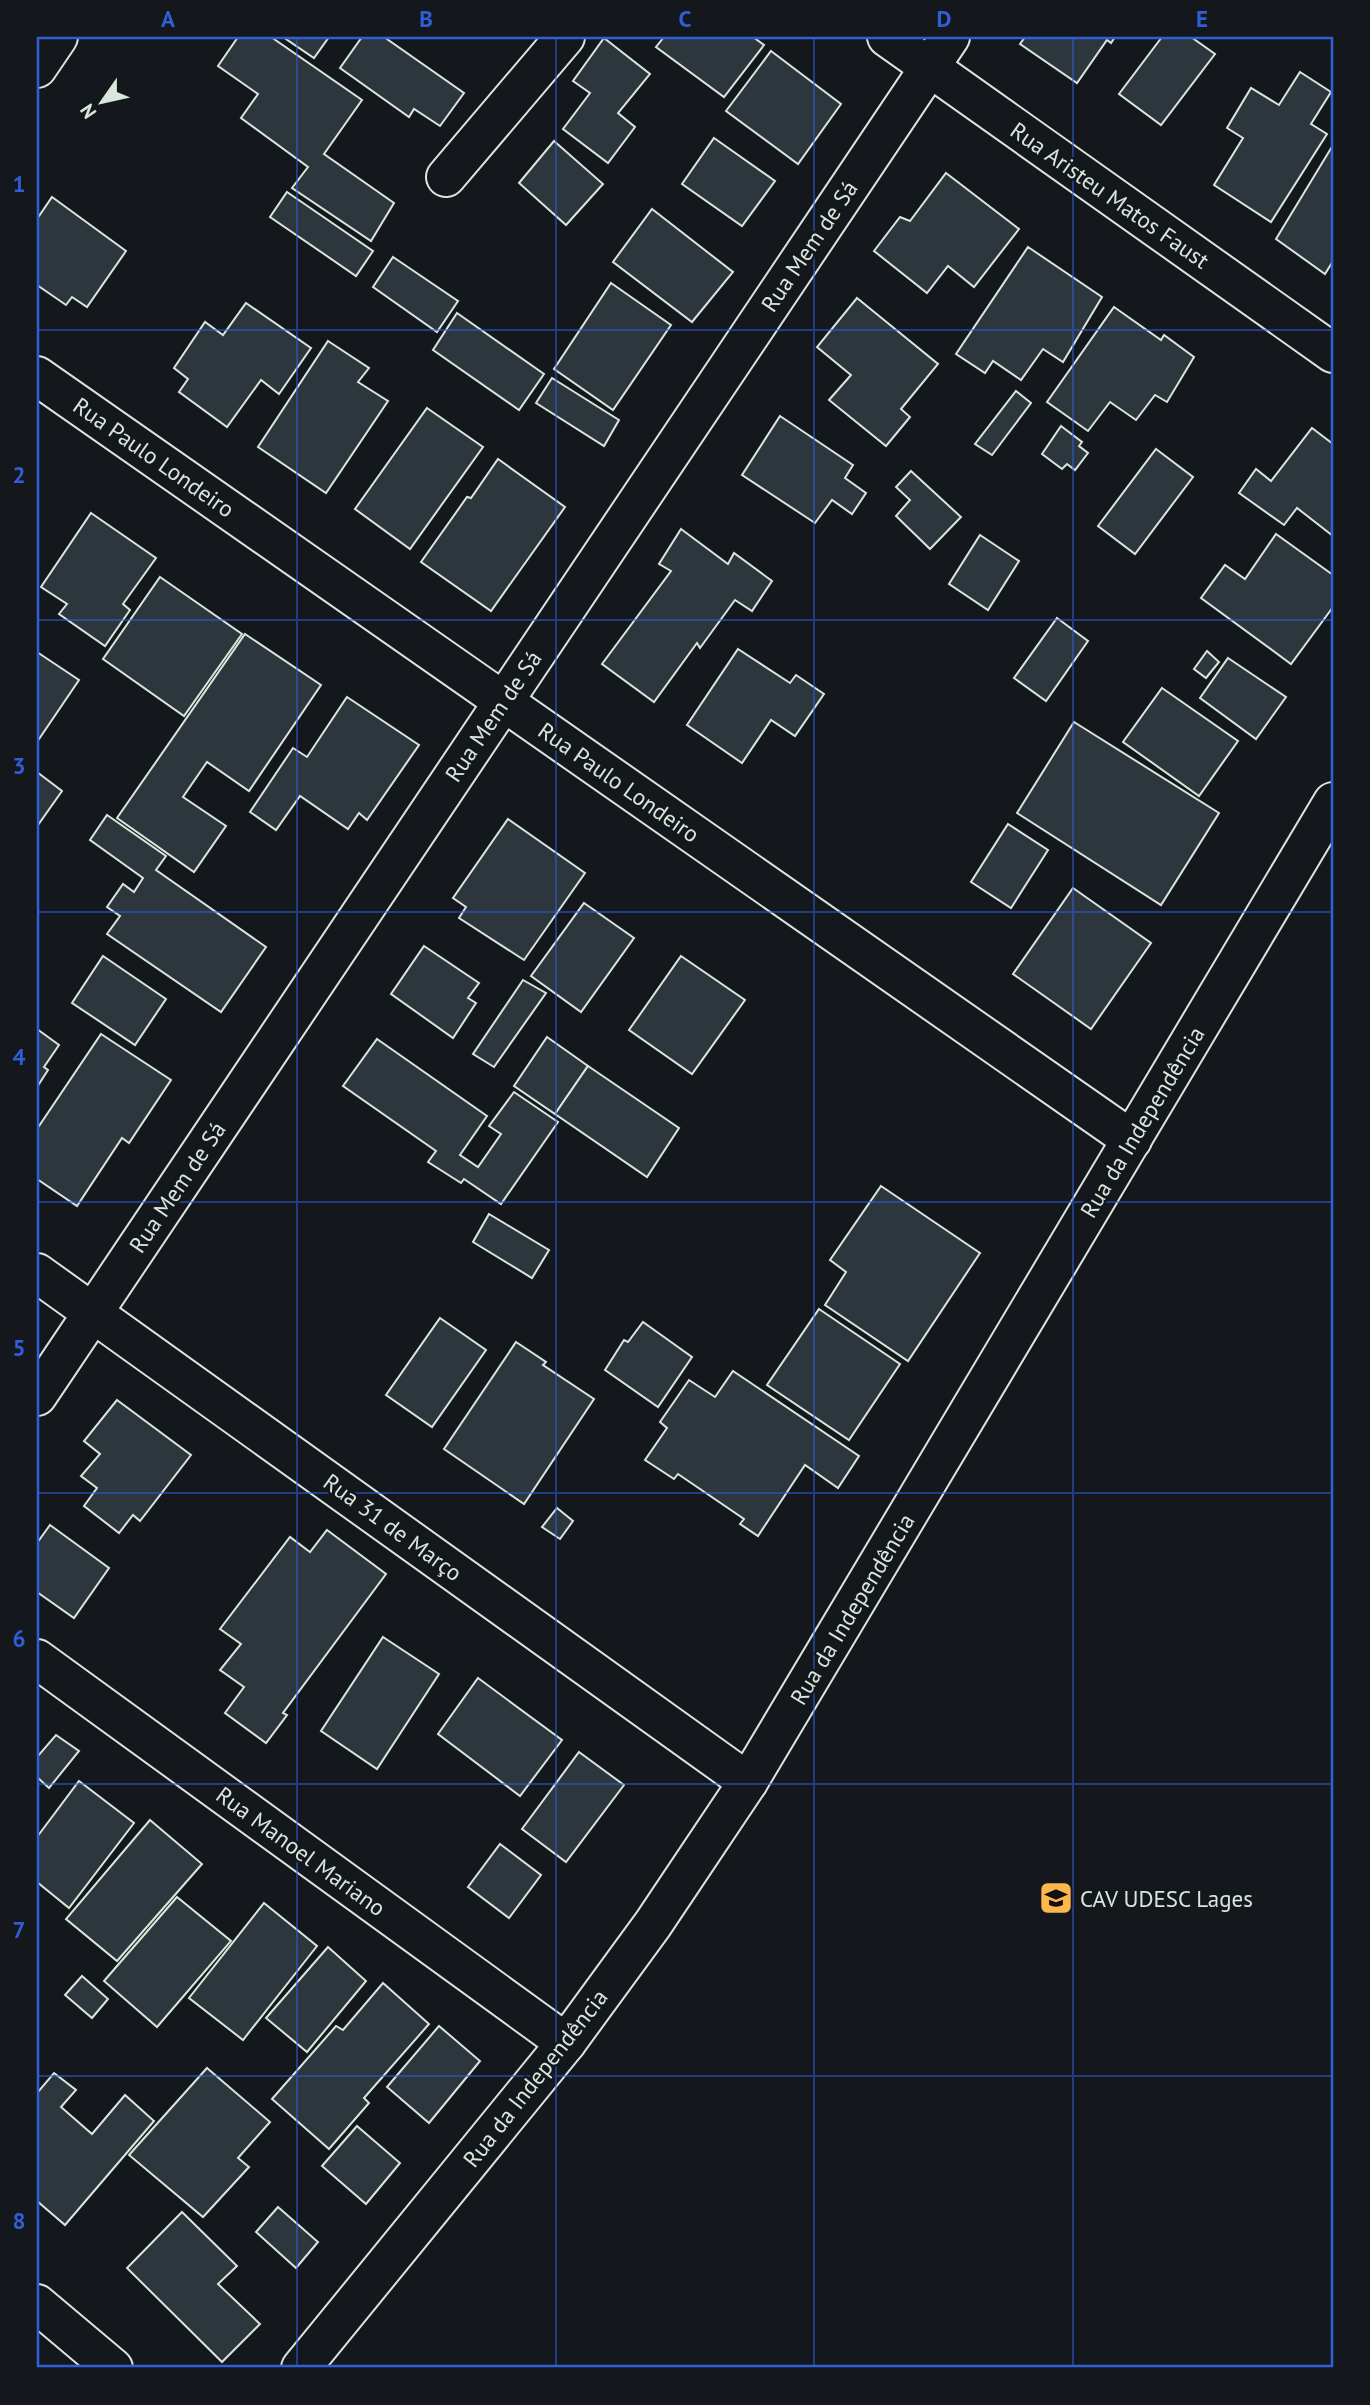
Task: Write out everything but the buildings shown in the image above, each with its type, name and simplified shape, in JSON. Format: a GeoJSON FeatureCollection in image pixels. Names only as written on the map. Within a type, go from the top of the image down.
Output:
{"type":"FeatureCollection","features":[{"type":"Feature","properties":{"kind":"street"},"geometry":{"type":"LineString","coordinates":[[37,68],[58,37]]}},
{"type":"Feature","properties":{"kind":"street"},"geometry":{"type":"LineString","coordinates":[[446,177],[565,37]]}},
{"type":"Feature","properties":{"kind":"street","name":"Rua Aristeu Matos Faust"},"geometry":{"type":"LineString","coordinates":[[887,37],[939,52],[1333,353]]}},
{"type":"Feature","properties":{"kind":"street","name":"Rua Mem de Sá"},"geometry":{"type":"LineString","coordinates":[[37,1396],[939,52]]}},
{"type":"Feature","properties":{"kind":"street","name":"Rua Paulo Londeiro"},"geometry":{"type":"LineString","coordinates":[[37,376],[1132,1140]]}},
{"type":"Feature","properties":{"kind":"street","name":"Rua da Independência"},"geometry":{"type":"LineString","coordinates":[[301,2368],[566,2043],[653,1924],[748,1782],[1333,802]]}},
{"type":"Feature","properties":{"kind":"street","name":"Rua 31 de Março"},"geometry":{"type":"LineString","coordinates":[[37,1273],[748,1782]]}},
{"type":"Feature","properties":{"kind":"street","name":"Rua Manoel Mariano"},"geometry":{"type":"LineString","coordinates":[[37,1659],[566,2043]]}},
{"type":"Feature","properties":{"kind":"street"},"geometry":{"type":"LineString","coordinates":[[37,2304],[113,2368]]}},
{"type":"Feature","properties":{"kind":"place","name":"CAV UDESC Lages"},"geometry":{"type":"Point","coordinates":[1056,1898]}}]}
